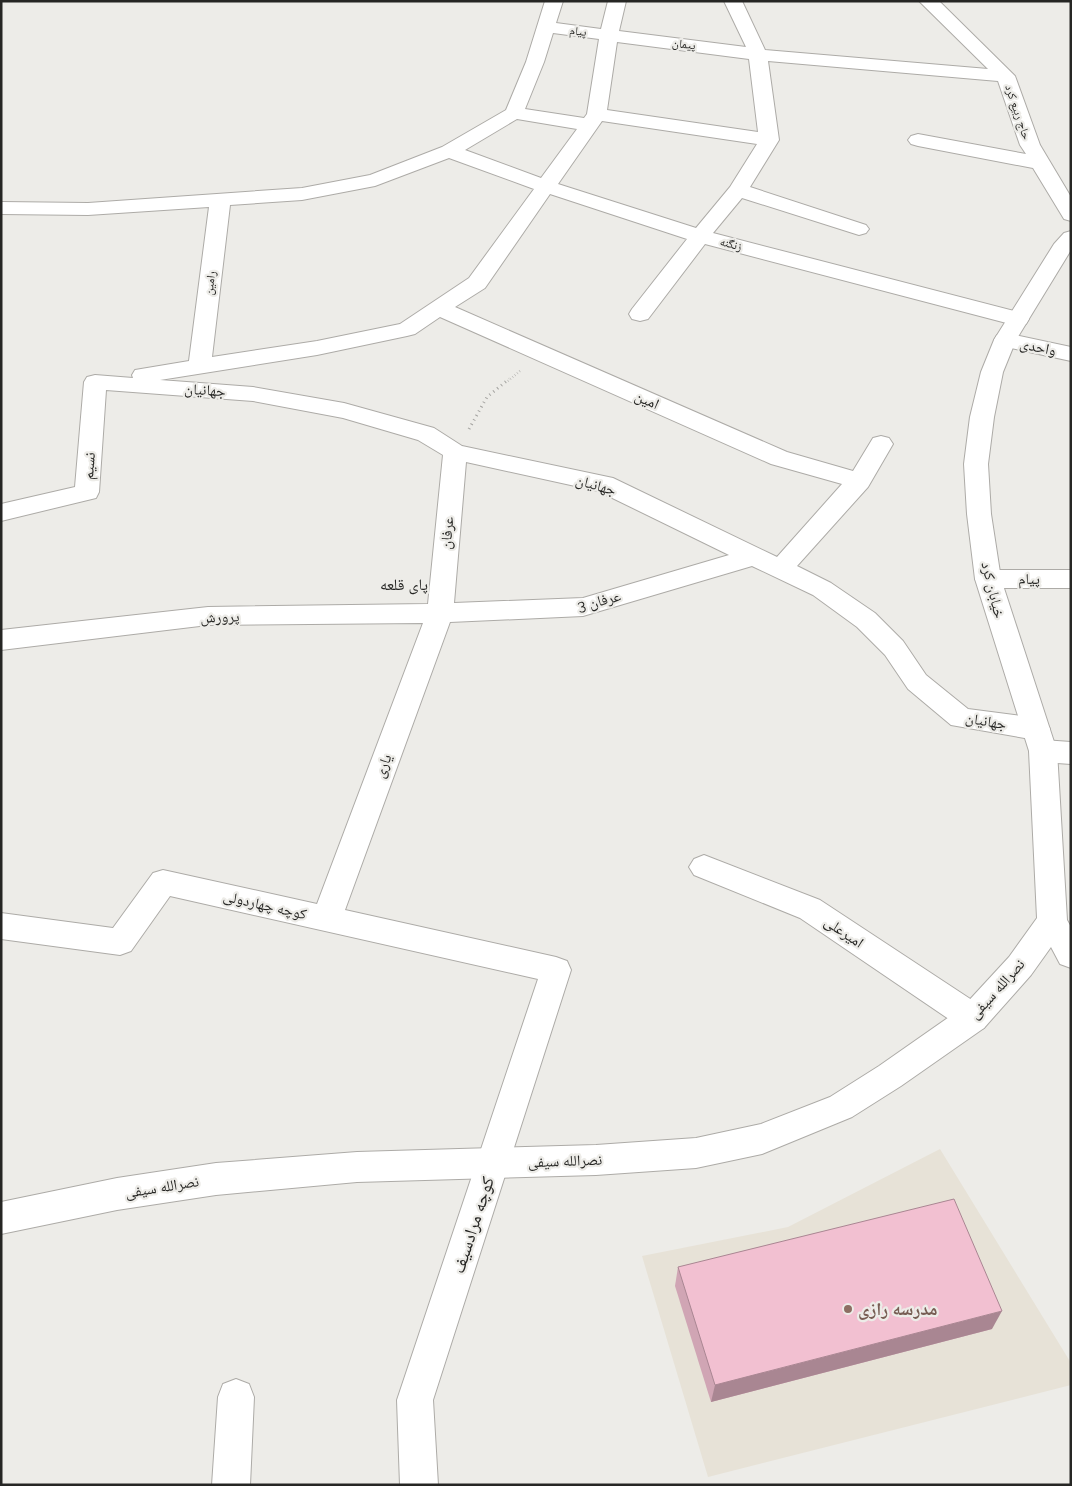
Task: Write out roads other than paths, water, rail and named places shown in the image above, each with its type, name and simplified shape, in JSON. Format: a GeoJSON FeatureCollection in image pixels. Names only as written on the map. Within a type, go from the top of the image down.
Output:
{"type":"FeatureCollection","features":[{"type":"Feature","properties":{"kind":"street"},"geometry":{"type":"LineString","coordinates":[[514,112],[554,1]]}},
{"type":"Feature","properties":{"kind":"street"},"geometry":{"type":"LineString","coordinates":[[95,382],[317,348],[407,329],[476,283],[593,120],[617,1]]}},
{"type":"Feature","properties":{"kind":"street"},"geometry":{"type":"LineString","coordinates":[[640,314],[738,190],[769,140],[758,54],[733,1]]}},
{"type":"Feature","properties":{"kind":"street","name":"حاج ربیع کرد"},"geometry":{"type":"LineString","coordinates":[[928,1],[1006,76],[1030,145],[1071,216]]}},
{"type":"Feature","properties":{"kind":"street","name":"پیام"},"geometry":{"type":"LineString","coordinates":[[546,27],[609,35]]}},
{"type":"Feature","properties":{"kind":"street","name":"پیمان"},"geometry":{"type":"LineString","coordinates":[[609,35],[758,54],[1006,76]]}},
{"type":"Feature","properties":{"kind":"street"},"geometry":{"type":"LineString","coordinates":[[1,208],[88,209],[302,194],[376,180],[449,151],[514,112],[769,140]]}},
{"type":"Feature","properties":{"kind":"street"},"geometry":{"type":"LineString","coordinates":[[918,140],[1040,163]]}},
{"type":"Feature","properties":{"kind":"street","name":"زنگنه"},"geometry":{"type":"LineString","coordinates":[[449,151],[545,186],[700,236],[1011,329]]}},
{"type":"Feature","properties":{"kind":"street"},"geometry":{"type":"LineString","coordinates":[[738,190],[859,229]]}},
{"type":"Feature","properties":{"kind":"street","name":"رامین"},"geometry":{"type":"LineString","coordinates":[[200,366],[220,199]]}},
{"type":"Feature","properties":{"kind":"street","name":"خیابان کرد"},"geometry":{"type":"LineString","coordinates":[[1071,237],[1061,248],[1011,329],[992,372],[982,417],[976,464],[979,514],[988,579],[1039,740],[1049,836],[1052,921],[1071,955]]}},
{"type":"Feature","properties":{"kind":"street","name":"امین"},"geometry":{"type":"LineString","coordinates":[[438,308],[779,458],[859,481]]}},
{"type":"Feature","properties":{"kind":"street","name":"واحدی"},"geometry":{"type":"LineString","coordinates":[[1011,329],[1071,354]]}},
{"type":"Feature","properties":{"kind":"street","name":"جهانیان"},"geometry":{"type":"LineString","coordinates":[[95,382],[253,394],[344,411],[426,434],[455,452],[604,484],[822,589],[866,620],[894,648],[917,682],[961,718],[1039,740],[1071,753]]}},
{"type":"Feature","properties":{"kind":"street","name":"نسیم"},"geometry":{"type":"LineString","coordinates":[[1,513],[87,492],[95,382]]}},
{"type":"Feature","properties":{"kind":"street"},"geometry":{"type":"LineString","coordinates":[[780,569],[859,481],[881,444]]}},
{"type":"Feature","properties":{"kind":"street","name":"عرفان"},"geometry":{"type":"LineString","coordinates":[[440,614],[455,452]]}},
{"type":"Feature","properties":{"kind":"street","name":"عرفان 3"},"geometry":{"type":"LineString","coordinates":[[440,614],[583,607],[754,556]]}},
{"type":"Feature","properties":{"kind":"street","name":"پیام"},"geometry":{"type":"LineString","coordinates":[[988,579],[1071,579]]}},
{"type":"Feature","properties":{"kind":"street","name":"پرورش"},"geometry":{"type":"LineString","coordinates":[[1,640],[208,616],[440,614]]}},
{"type":"Feature","properties":{"kind":"street","name":"یاری"},"geometry":{"type":"LineString","coordinates":[[327,918],[440,614]]}},
{"type":"Feature","properties":{"kind":"street","name":"امیرعلی"},"geometry":{"type":"LineString","coordinates":[[704,867],[810,909],[973,1018]]}},
{"type":"Feature","properties":{"kind":"street","name":"کوچه چهاردولی"},"geometry":{"type":"LineString","coordinates":[[1,926],[120,942],[163,882],[556,970]]}},
{"type":"Feature","properties":{"kind":"street","name":"نصرالله سیفی"},"geometry":{"type":"LineString","coordinates":[[1,1218],[117,1194],[216,1179],[357,1167],[596,1160],[696,1154],[762,1139],[841,1108],[973,1018],[1020,966],[1052,921]]}},
{"type":"Feature","properties":{"kind":"street","name":"کوچه مرادسیف"},"geometry":{"type":"LineString","coordinates":[[419,1485],[415,1400],[556,970]]}},
{"type":"Feature","properties":{"kind":"street"},"geometry":{"type":"LineString","coordinates":[[231,1485],[236,1397]]}},
{"type":"Feature","properties":{"kind":"place","name":"مدرسه رازی"},"geometry":{"type":"Point","coordinates":[848,1309]}},
{"type":"Feature","properties":{"kind":"district","name":"پای قلعه"},"geometry":{"type":"Point","coordinates":[404,584]}}]}
